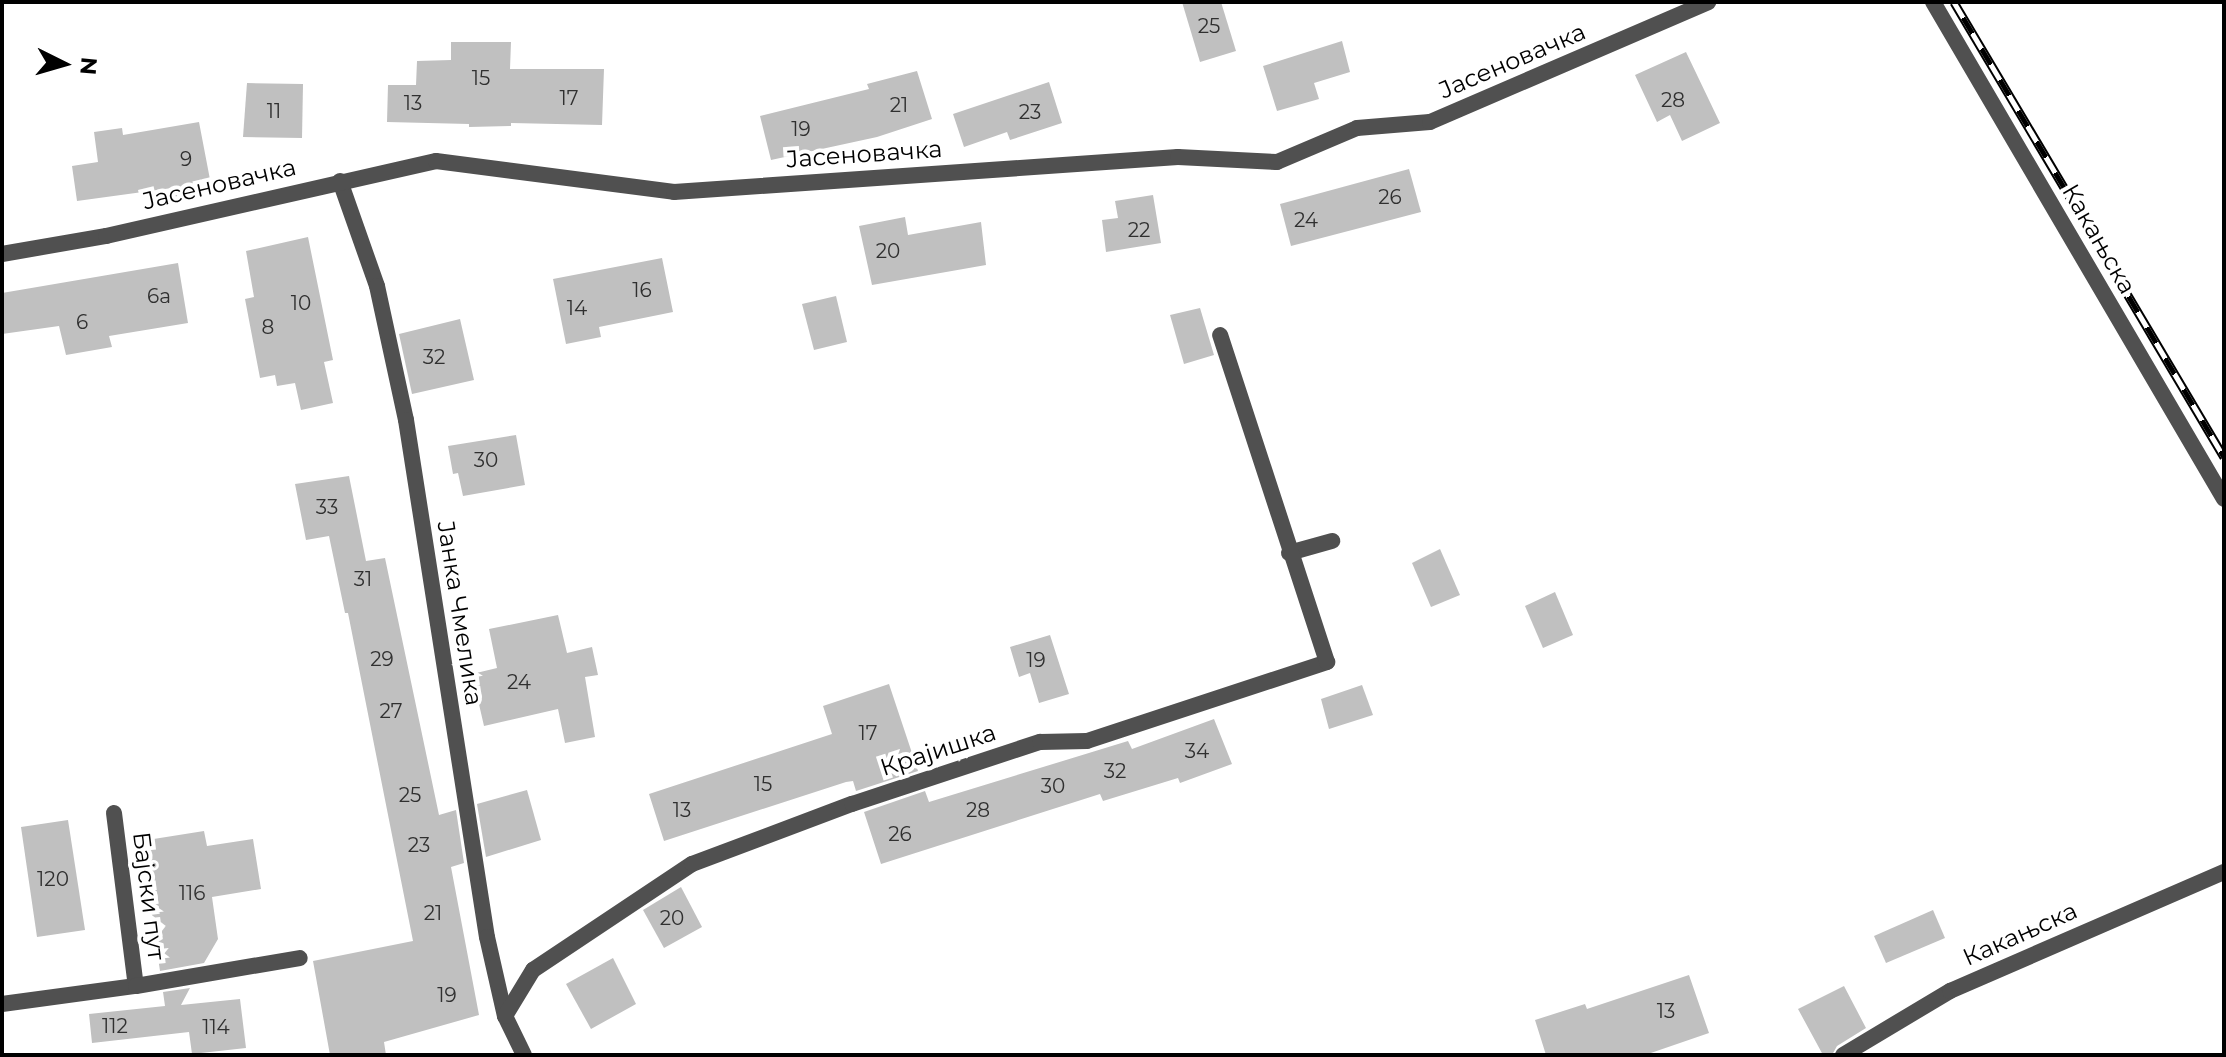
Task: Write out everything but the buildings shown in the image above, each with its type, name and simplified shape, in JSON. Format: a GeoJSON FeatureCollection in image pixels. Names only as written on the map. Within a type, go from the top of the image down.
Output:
{"type":"FeatureCollection","features":[{"type":"Feature","properties":{"kind":"street","name":"Јасеновачка"},"geometry":{"type":"LineString","coordinates":[[2,254],[106,236],[436,161],[674,192],[1178,157],[1277,162],[1357,128],[1430,122],[1708,2]]}},
{"type":"Feature","properties":{"kind":"street","name":"Какањска"},"geometry":{"type":"LineString","coordinates":[[1933,2],[2224,499]]}},
{"type":"Feature","properties":{"kind":"street","name":"Јанка Чмелика"},"geometry":{"type":"LineString","coordinates":[[340,181],[377,286],[406,420],[487,937],[505,1016],[524,1055]]}},
{"type":"Feature","properties":{"kind":"street","name":"Крајишка"},"geometry":{"type":"LineString","coordinates":[[505,1016],[533,970],[692,864],[852,804],[1040,742],[1087,741],[1327,662],[1220,335]]}},
{"type":"Feature","properties":{"kind":"street"},"geometry":{"type":"LineString","coordinates":[[1289,553],[1332,541]]}},
{"type":"Feature","properties":{"kind":"street","name":"Бајски пут"},"geometry":{"type":"LineString","coordinates":[[114,813],[136,986]]}},
{"type":"Feature","properties":{"kind":"street","name":"Какањска"},"geometry":{"type":"LineString","coordinates":[[1843,1055],[1950,991],[2224,872]]}},
{"type":"Feature","properties":{"kind":"street","name":"Бајски пут"},"geometry":{"type":"LineString","coordinates":[[2,1004],[136,986],[300,958]]}},
{"type":"Feature","properties":{"kind":"railway"},"geometry":{"type":"LineString","coordinates":[[1954,2],[2224,457]]}}]}
